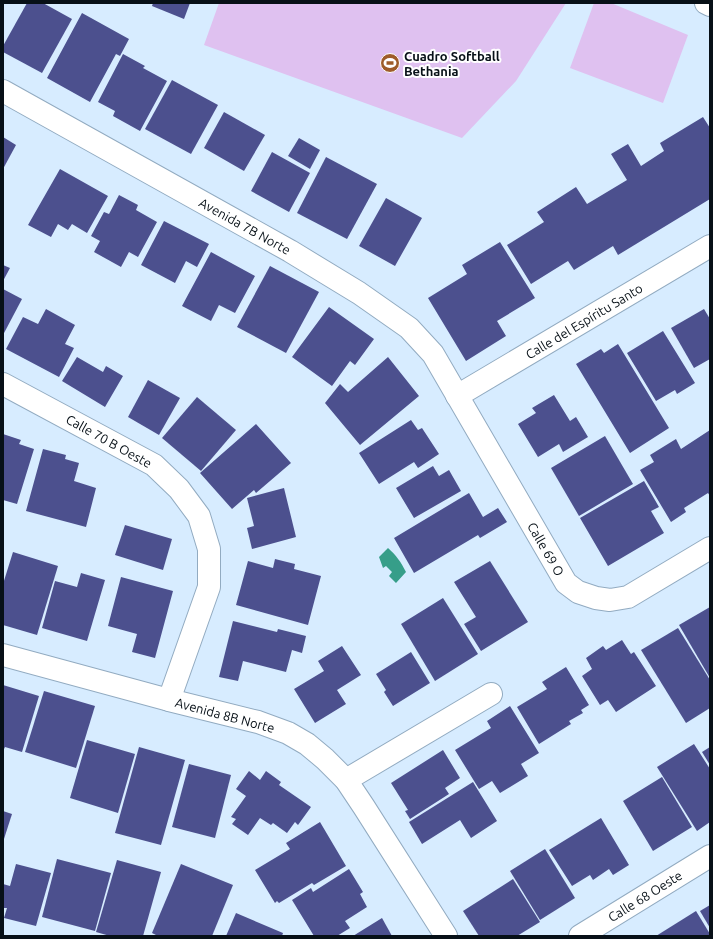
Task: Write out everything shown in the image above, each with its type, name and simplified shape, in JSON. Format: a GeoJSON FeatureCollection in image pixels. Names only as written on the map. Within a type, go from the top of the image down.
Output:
{"type":"FeatureCollection","features":[{"type":"Feature","properties":{"kind":"street"},"geometry":{"type":"LineString","coordinates":[[706,3],[710,5]]}},
{"type":"Feature","properties":{"kind":"street","name":"Avenida 7B Norte"},"geometry":{"type":"LineString","coordinates":[[3,91],[290,251],[359,293],[409,328],[433,354],[457,396]]}},
{"type":"Feature","properties":{"kind":"street","name":"Calle del Espíritu Santo"},"geometry":{"type":"LineString","coordinates":[[457,396],[710,246]]}},
{"type":"Feature","properties":{"kind":"street","name":"Calle 70 B Oeste"},"geometry":{"type":"LineString","coordinates":[[3,384],[154,465],[179,489],[198,516],[209,549],[209,587],[169,700]]}},
{"type":"Feature","properties":{"kind":"street","name":"Calle 69 O"},"geometry":{"type":"LineString","coordinates":[[457,396],[566,583],[578,592],[596,598],[610,600],[628,597],[710,548]]}},
{"type":"Feature","properties":{"kind":"street","name":"Avenida 8B Norte"},"geometry":{"type":"LineString","coordinates":[[3,655],[169,700],[258,722],[288,733],[307,744],[346,780],[446,936]]}},
{"type":"Feature","properties":{"kind":"street"},"geometry":{"type":"LineString","coordinates":[[346,780],[491,694]]}},
{"type":"Feature","properties":{"kind":"street","name":"Calle 68 Oeste"},"geometry":{"type":"LineString","coordinates":[[580,936],[710,856]]}},
{"type":"Feature","properties":{"kind":"shaded area","name":"Cuadro Softball Bethania"},"geometry":{"type":"Polygon","coordinates":[[[219,3],[566,3],[516,81],[462,138],[204,45],[219,3]]]}},
{"type":"Feature","properties":{"kind":"shaded area"},"geometry":{"type":"Polygon","coordinates":[[[594,3],[611,3],[688,35],[663,103],[570,68],[594,3]]]}},
{"type":"Feature","properties":{"kind":"shaded area"},"geometry":{"type":"Polygon","coordinates":[[[388,548],[398,559],[406,572],[396,583],[389,576],[392,572],[386,566],[383,568],[379,557],[388,548]]]}},
{"type":"Feature","properties":{"kind":"building"},"geometry":{"type":"Polygon","coordinates":[[[27,3],[43,3],[72,19],[42,73],[3,52],[3,46],[27,3]]]}},
{"type":"Feature","properties":{"kind":"building"},"geometry":{"type":"Polygon","coordinates":[[[153,3],[190,3],[184,19],[152,6],[153,3]]]}},
{"type":"Feature","properties":{"kind":"building"},"geometry":{"type":"Polygon","coordinates":[[[82,13],[129,39],[120,56],[116,54],[90,102],[47,78],[82,13]]]}},
{"type":"Feature","properties":{"kind":"building"},"geometry":{"type":"Polygon","coordinates":[[[123,54],[145,66],[143,68],[167,81],[140,131],[113,116],[115,111],[98,102],[123,54]]]}},
{"type":"Feature","properties":{"kind":"building"},"geometry":{"type":"Polygon","coordinates":[[[172,80],[218,105],[191,154],[145,129],[172,80]]]}},
{"type":"Feature","properties":{"kind":"building"},"geometry":{"type":"Polygon","coordinates":[[[224,112],[265,135],[244,171],[204,148],[224,112]]]}},
{"type":"Feature","properties":{"kind":"building"},"geometry":{"type":"Polygon","coordinates":[[[703,117],[710,128],[710,199],[618,255],[613,246],[574,270],[568,261],[531,284],[507,245],[544,222],[537,212],[576,187],[587,204],[627,180],[611,154],[628,144],[641,166],[664,151],[660,143],[703,117]]]}},
{"type":"Feature","properties":{"kind":"building"},"geometry":{"type":"Polygon","coordinates":[[[3,137],[16,145],[3,169],[3,137]]]}},
{"type":"Feature","properties":{"kind":"building"},"geometry":{"type":"Polygon","coordinates":[[[299,138],[320,150],[310,169],[288,156],[299,138]]]}},
{"type":"Feature","properties":{"kind":"building"},"geometry":{"type":"Polygon","coordinates":[[[272,152],[310,173],[289,212],[251,191],[272,152]]]}},
{"type":"Feature","properties":{"kind":"building"},"geometry":{"type":"Polygon","coordinates":[[[326,157],[377,184],[347,239],[297,213],[326,157]]]}},
{"type":"Feature","properties":{"kind":"building"},"geometry":{"type":"Polygon","coordinates":[[[60,169],[108,196],[87,233],[72,224],[68,230],[58,224],[51,237],[28,225],[60,169]]]}},
{"type":"Feature","properties":{"kind":"building"},"geometry":{"type":"Polygon","coordinates":[[[119,195],[138,205],[136,210],[157,222],[138,257],[129,252],[121,267],[94,252],[100,241],[91,236],[104,212],[109,214],[119,195]]]}},
{"type":"Feature","properties":{"kind":"building"},"geometry":{"type":"Polygon","coordinates":[[[386,198],[422,218],[395,266],[359,246],[386,198]]]}},
{"type":"Feature","properties":{"kind":"building"},"geometry":{"type":"Polygon","coordinates":[[[164,221],[209,244],[197,267],[186,261],[175,283],[141,265],[164,221]]]}},
{"type":"Feature","properties":{"kind":"building"},"geometry":{"type":"Polygon","coordinates":[[[500,242],[535,298],[497,321],[506,336],[466,361],[428,298],[467,274],[462,265],[500,242]]]}},
{"type":"Feature","properties":{"kind":"building"},"geometry":{"type":"Polygon","coordinates":[[[211,252],[255,276],[235,313],[219,305],[211,321],[182,306],[211,252]]]}},
{"type":"Feature","properties":{"kind":"building"},"geometry":{"type":"Polygon","coordinates":[[[3,265],[10,268],[3,281],[3,265]]]}},
{"type":"Feature","properties":{"kind":"building"},"geometry":{"type":"Polygon","coordinates":[[[270,266],[319,292],[286,353],[237,327],[270,266]]]}},
{"type":"Feature","properties":{"kind":"building"},"geometry":{"type":"Polygon","coordinates":[[[3,289],[22,299],[3,335],[3,289]]]}},
{"type":"Feature","properties":{"kind":"building"},"geometry":{"type":"Polygon","coordinates":[[[329,307],[374,339],[355,365],[350,361],[332,386],[292,357],[329,307]]]}},
{"type":"Feature","properties":{"kind":"building"},"geometry":{"type":"Polygon","coordinates":[[[46,309],[75,325],[65,344],[74,348],[59,377],[6,349],[23,317],[38,324],[46,309]]]}},
{"type":"Feature","properties":{"kind":"building"},"geometry":{"type":"Polygon","coordinates":[[[704,309],[710,319],[710,359],[694,368],[671,328],[704,309]]]}},
{"type":"Feature","properties":{"kind":"building"},"geometry":{"type":"Polygon","coordinates":[[[663,331],[695,383],[677,394],[675,390],[656,401],[627,353],[663,331]]]}},
{"type":"Feature","properties":{"kind":"building"},"geometry":{"type":"Polygon","coordinates":[[[618,344],[669,428],[630,453],[576,364],[601,349],[604,353],[618,344]]]}},
{"type":"Feature","properties":{"kind":"building"},"geometry":{"type":"Polygon","coordinates":[[[77,357],[103,372],[106,366],[123,376],[105,407],[62,381],[77,357]]]}},
{"type":"Feature","properties":{"kind":"building"},"geometry":{"type":"Polygon","coordinates":[[[388,357],[419,396],[360,445],[325,403],[340,384],[348,392],[388,357]]]}},
{"type":"Feature","properties":{"kind":"building"},"geometry":{"type":"Polygon","coordinates":[[[148,380],[180,398],[159,435],[128,417],[148,380]]]}},
{"type":"Feature","properties":{"kind":"building"},"geometry":{"type":"Polygon","coordinates":[[[554,395],[570,421],[576,417],[588,437],[563,452],[559,444],[538,457],[518,424],[536,413],[532,408],[554,395]]]}},
{"type":"Feature","properties":{"kind":"building"},"geometry":{"type":"Polygon","coordinates":[[[197,397],[236,430],[201,471],[162,438],[197,397]]]}},
{"type":"Feature","properties":{"kind":"building"},"geometry":{"type":"Polygon","coordinates":[[[411,420],[418,430],[422,428],[439,454],[418,468],[414,462],[379,484],[359,453],[411,420]]]}},
{"type":"Feature","properties":{"kind":"building"},"geometry":{"type":"Polygon","coordinates":[[[256,424],[291,463],[256,493],[254,490],[232,509],[200,473],[256,424]]]}},
{"type":"Feature","properties":{"kind":"building"},"geometry":{"type":"Polygon","coordinates":[[[710,430],[710,496],[708,493],[684,508],[686,512],[671,522],[640,470],[654,462],[650,455],[676,439],[681,449],[710,430]]]}},
{"type":"Feature","properties":{"kind":"building"},"geometry":{"type":"Polygon","coordinates":[[[3,434],[21,440],[19,444],[34,449],[17,504],[3,500],[3,434]]]}},
{"type":"Feature","properties":{"kind":"building"},"geometry":{"type":"Polygon","coordinates":[[[605,436],[633,484],[579,516],[551,468],[605,436]]]}},
{"type":"Feature","properties":{"kind":"building"},"geometry":{"type":"Polygon","coordinates":[[[43,449],[66,455],[65,459],[79,463],[74,481],[96,488],[86,527],[26,511],[43,449]]]}},
{"type":"Feature","properties":{"kind":"building"},"geometry":{"type":"Polygon","coordinates":[[[433,466],[439,476],[449,470],[461,491],[414,518],[396,488],[433,466]]]}},
{"type":"Feature","properties":{"kind":"building"},"geometry":{"type":"Polygon","coordinates":[[[644,481],[659,507],[651,511],[664,533],[608,566],[580,518],[644,481]]]}},
{"type":"Feature","properties":{"kind":"building"},"geometry":{"type":"Polygon","coordinates":[[[284,488],[296,537],[252,549],[247,528],[254,526],[247,498],[284,488]]]}},
{"type":"Feature","properties":{"kind":"building"},"geometry":{"type":"Polygon","coordinates":[[[469,493],[483,517],[498,508],[507,522],[480,538],[478,535],[414,573],[394,538],[469,493]]]}},
{"type":"Feature","properties":{"kind":"building"},"geometry":{"type":"Polygon","coordinates":[[[125,525],[172,539],[163,570],[115,555],[125,525]]]}},
{"type":"Feature","properties":{"kind":"building"},"geometry":{"type":"Polygon","coordinates":[[[13,552],[58,566],[37,635],[3,625],[3,584],[13,552]]]}},
{"type":"Feature","properties":{"kind":"building"},"geometry":{"type":"Polygon","coordinates":[[[275,559],[295,564],[294,569],[321,576],[308,625],[236,605],[248,561],[273,568],[275,559]]]}},
{"type":"Feature","properties":{"kind":"building"},"geometry":{"type":"Polygon","coordinates":[[[490,561],[528,622],[481,651],[464,624],[476,617],[454,582],[490,561]]]}},
{"type":"Feature","properties":{"kind":"building"},"geometry":{"type":"Polygon","coordinates":[[[81,573],[105,580],[87,641],[42,628],[55,581],[77,587],[81,573]]]}},
{"type":"Feature","properties":{"kind":"building"},"geometry":{"type":"Polygon","coordinates":[[[121,577],[173,591],[155,658],[132,652],[137,634],[108,626],[121,577]]]}},
{"type":"Feature","properties":{"kind":"building"},"geometry":{"type":"Polygon","coordinates":[[[443,598],[478,654],[435,681],[401,624],[443,598]]]}},
{"type":"Feature","properties":{"kind":"building"},"geometry":{"type":"Polygon","coordinates":[[[710,607],[710,678],[679,625],[710,607]]]}},
{"type":"Feature","properties":{"kind":"building"},"geometry":{"type":"Polygon","coordinates":[[[233,621],[277,632],[278,629],[306,636],[302,653],[292,650],[286,672],[243,661],[238,681],[219,677],[233,621]]]}},
{"type":"Feature","properties":{"kind":"building"},"geometry":{"type":"Polygon","coordinates":[[[678,628],[710,680],[710,708],[686,723],[641,650],[678,628]]]}},
{"type":"Feature","properties":{"kind":"building"},"geometry":{"type":"Polygon","coordinates":[[[622,640],[631,654],[634,652],[656,686],[616,712],[608,700],[600,705],[582,676],[592,669],[586,658],[603,646],[606,650],[622,640]]]}},
{"type":"Feature","properties":{"kind":"building"},"geometry":{"type":"Polygon","coordinates":[[[342,646],[361,675],[337,690],[346,704],[315,723],[294,689],[324,671],[318,661],[342,646]]]}},
{"type":"Feature","properties":{"kind":"building"},"geometry":{"type":"Polygon","coordinates":[[[411,652],[430,683],[393,706],[384,692],[386,690],[376,674],[411,652]]]}},
{"type":"Feature","properties":{"kind":"building"},"geometry":{"type":"Polygon","coordinates":[[[566,667],[589,705],[581,710],[583,713],[569,721],[571,724],[539,744],[517,707],[547,689],[542,682],[566,667]]]}},
{"type":"Feature","properties":{"kind":"building"},"geometry":{"type":"Polygon","coordinates":[[[3,685],[39,696],[22,752],[5,747],[3,751],[3,685]]]}},
{"type":"Feature","properties":{"kind":"building"},"geometry":{"type":"Polygon","coordinates":[[[44,691],[95,706],[76,768],[25,752],[44,691]]]}},
{"type":"Feature","properties":{"kind":"building"},"geometry":{"type":"Polygon","coordinates":[[[510,706],[539,753],[521,764],[528,776],[500,793],[492,781],[479,789],[455,750],[491,728],[487,721],[510,706]]]}},
{"type":"Feature","properties":{"kind":"building"},"geometry":{"type":"Polygon","coordinates":[[[87,740],[135,754],[118,813],[70,798],[87,740]]]}},
{"type":"Feature","properties":{"kind":"building"},"geometry":{"type":"Polygon","coordinates":[[[694,744],[710,769],[710,822],[697,831],[657,767],[694,744]]]}},
{"type":"Feature","properties":{"kind":"building"},"geometry":{"type":"Polygon","coordinates":[[[139,747],[185,760],[161,845],[115,833],[139,747]]]}},
{"type":"Feature","properties":{"kind":"building"},"geometry":{"type":"Polygon","coordinates":[[[710,747],[710,765],[702,752],[710,747]]]}},
{"type":"Feature","properties":{"kind":"building"},"geometry":{"type":"Polygon","coordinates":[[[443,750],[460,778],[445,788],[449,794],[410,819],[405,811],[408,810],[391,783],[443,750]]]}},
{"type":"Feature","properties":{"kind":"building"},"geometry":{"type":"Polygon","coordinates":[[[189,764],[231,775],[215,838],[172,827],[189,764]]]}},
{"type":"Feature","properties":{"kind":"building"},"geometry":{"type":"Polygon","coordinates":[[[249,771],[260,780],[266,771],[281,782],[279,785],[311,807],[298,825],[295,822],[287,833],[273,823],[271,825],[260,818],[248,835],[232,824],[236,819],[231,817],[246,796],[236,789],[249,771]]]}},
{"type":"Feature","properties":{"kind":"building"},"geometry":{"type":"Polygon","coordinates":[[[662,777],[692,827],[653,851],[623,801],[662,777]]]}},
{"type":"Feature","properties":{"kind":"building"},"geometry":{"type":"Polygon","coordinates":[[[473,782],[497,821],[471,838],[460,820],[422,844],[409,822],[473,782]]]}},
{"type":"Feature","properties":{"kind":"building"},"geometry":{"type":"Polygon","coordinates":[[[3,811],[12,814],[3,842],[3,811]]]}},
{"type":"Feature","properties":{"kind":"building"},"geometry":{"type":"Polygon","coordinates":[[[601,818],[629,865],[613,875],[609,869],[593,880],[590,875],[572,886],[549,850],[601,818]]]}},
{"type":"Feature","properties":{"kind":"building"},"geometry":{"type":"Polygon","coordinates":[[[320,822],[346,866],[314,885],[312,883],[279,903],[277,901],[275,903],[255,870],[290,849],[286,843],[320,822]]]}},
{"type":"Feature","properties":{"kind":"building"},"geometry":{"type":"Polygon","coordinates":[[[545,849],[575,898],[540,920],[510,871],[545,849]]]}},
{"type":"Feature","properties":{"kind":"building"},"geometry":{"type":"Polygon","coordinates":[[[57,859],[111,873],[95,931],[42,917],[57,859]]]}},
{"type":"Feature","properties":{"kind":"building"},"geometry":{"type":"Polygon","coordinates":[[[117,860],[161,872],[143,936],[110,936],[96,932],[117,860]]]}},
{"type":"Feature","properties":{"kind":"building"},"geometry":{"type":"Polygon","coordinates":[[[16,864],[51,873],[36,926],[4,918],[7,908],[3,908],[3,884],[10,886],[16,864]]]}},
{"type":"Feature","properties":{"kind":"building"},"geometry":{"type":"Polygon","coordinates":[[[181,864],[233,885],[212,936],[158,936],[152,933],[181,864]]]}},
{"type":"Feature","properties":{"kind":"building"},"geometry":{"type":"Polygon","coordinates":[[[349,869],[363,892],[360,894],[367,907],[345,921],[350,928],[337,936],[314,936],[292,900],[311,888],[313,892],[349,869]]]}},
{"type":"Feature","properties":{"kind":"building"},"geometry":{"type":"Polygon","coordinates":[[[513,879],[540,922],[517,936],[479,936],[463,911],[513,879]]]}},
{"type":"Feature","properties":{"kind":"building"},"geometry":{"type":"Polygon","coordinates":[[[710,905],[710,928],[700,911],[710,905]]]}},
{"type":"Feature","properties":{"kind":"building"},"geometry":{"type":"Polygon","coordinates":[[[696,911],[710,936],[656,936],[696,911]]]}},
{"type":"Feature","properties":{"kind":"building"},"geometry":{"type":"Polygon","coordinates":[[[236,913],[283,933],[282,936],[226,936],[236,913]]]}},
{"type":"Feature","properties":{"kind":"building"},"geometry":{"type":"Polygon","coordinates":[[[382,918],[392,936],[353,936],[382,918]]]}},
{"type":"Feature","properties":{"kind":"place","name":"Cuadro Softball Bethania"},"geometry":{"type":"Point","coordinates":[390,63]}}]}
